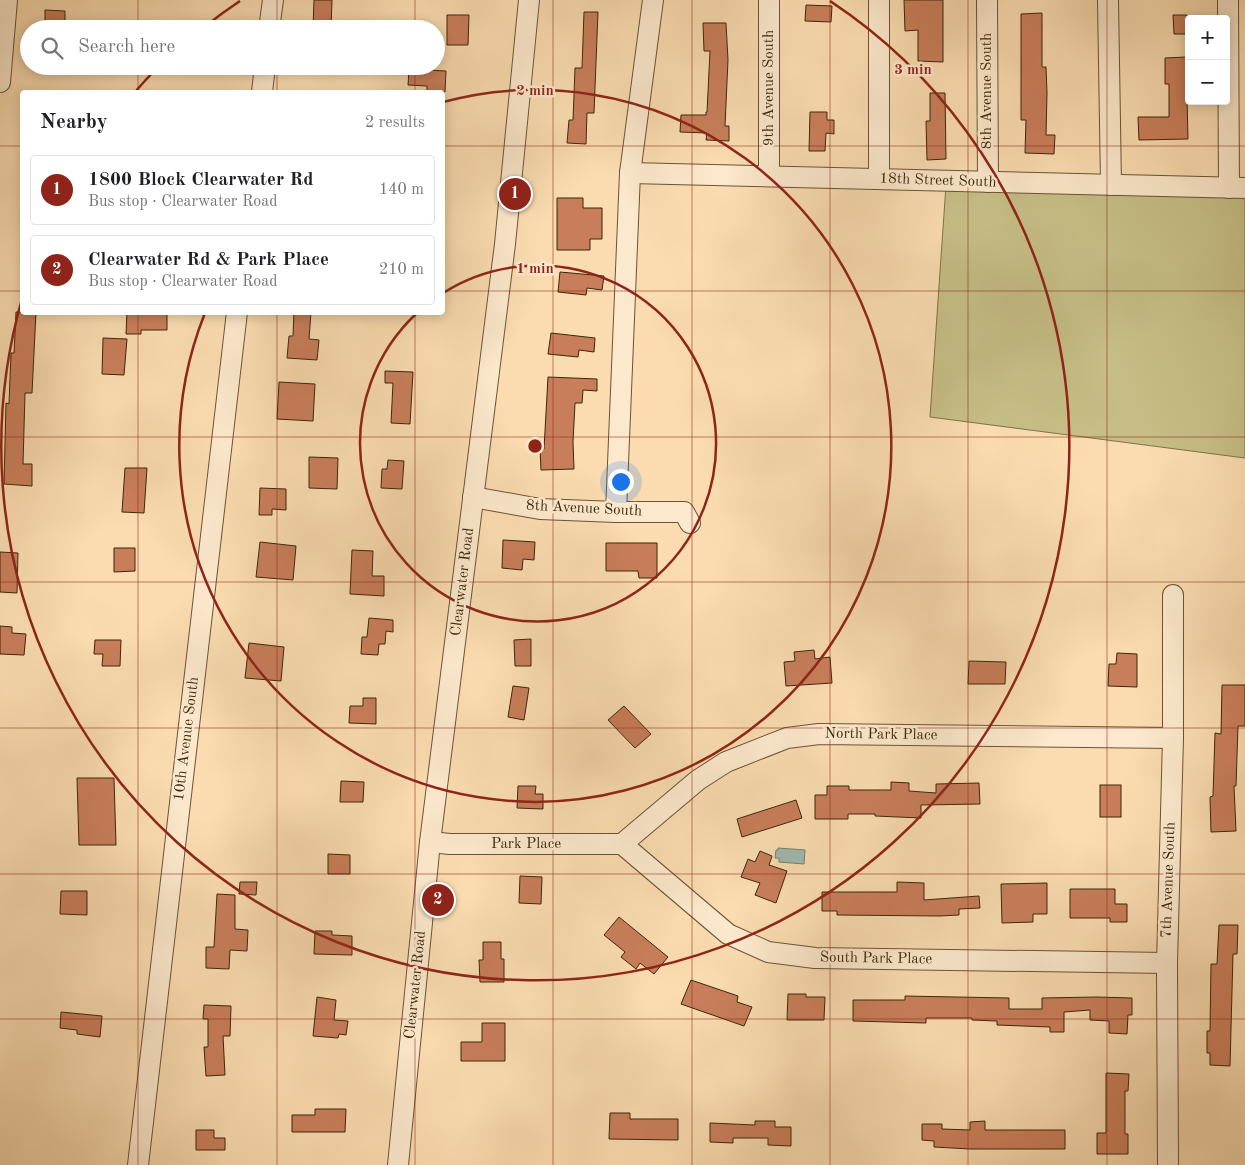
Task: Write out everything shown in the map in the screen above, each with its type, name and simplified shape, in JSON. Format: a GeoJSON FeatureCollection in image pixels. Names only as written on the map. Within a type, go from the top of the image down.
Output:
{"type":"FeatureCollection","features":[{"type":"Feature","properties":{"kind":"street"},"geometry":{"type":"LineString","coordinates":[[0,82],[8,0]]}},
{"type":"Feature","properties":{"kind":"street"},"geometry":{"type":"LineString","coordinates":[[271,20],[273,0]]}},
{"type":"Feature","properties":{"kind":"street","name":"Clearwater Road"},"geometry":{"type":"LineString","coordinates":[[398,1165],[430,842],[505,244],[529,0]]}},
{"type":"Feature","properties":{"kind":"street"},"geometry":{"type":"LineString","coordinates":[[616,512],[630,173],[653,0]]}},
{"type":"Feature","properties":{"kind":"street","name":"9th Avenue South"},"geometry":{"type":"LineString","coordinates":[[769,0],[769,176]]}},
{"type":"Feature","properties":{"kind":"street"},"geometry":{"type":"LineString","coordinates":[[879,0],[879,179]]}},
{"type":"Feature","properties":{"kind":"street","name":"8th Avenue South"},"geometry":{"type":"LineString","coordinates":[[987,0],[988,182]]}},
{"type":"Feature","properties":{"kind":"street"},"geometry":{"type":"LineString","coordinates":[[1108,0],[1110,185]]}},
{"type":"Feature","properties":{"kind":"street"},"geometry":{"type":"LineString","coordinates":[[1228,0],[1237,188]]}},
{"type":"Feature","properties":{"kind":"street"},"geometry":{"type":"LineString","coordinates":[[262,90],[264,75]]}},
{"type":"Feature","properties":{"kind":"street","name":"18th Street South"},"geometry":{"type":"LineString","coordinates":[[630,173],[1237,188]]}},
{"type":"Feature","properties":{"kind":"street","name":"10th Avenue South"},"geometry":{"type":"LineString","coordinates":[[138,1165],[237,315]]}},
{"type":"Feature","properties":{"kind":"street","name":"8th Avenue South"},"geometry":{"type":"LineString","coordinates":[[473,498],[540,509],[684,512],[690,523]]}},
{"type":"Feature","properties":{"kind":"street","name":"7th Avenue South"},"geometry":{"type":"LineString","coordinates":[[1168,1165],[1167,963],[1173,738],[1173,595]]}},
{"type":"Feature","properties":{"kind":"street","name":"North Park Place"},"geometry":{"type":"LineString","coordinates":[[622,844],[698,780],[726,762],[787,738],[819,734],[1173,738]]}},
{"type":"Feature","properties":{"kind":"street","name":"Park Place"},"geometry":{"type":"LineString","coordinates":[[430,842],[450,844],[622,844]]}},
{"type":"Feature","properties":{"kind":"street","name":"South Park Place"},"geometry":{"type":"LineString","coordinates":[[622,844],[728,934],[768,952],[815,958],[1167,963]]}},
{"type":"Feature","properties":{"kind":"shaded area"},"geometry":{"type":"Polygon","coordinates":[[[946,185],[1245,195],[1245,458],[930,417],[946,185]]]}},
{"type":"Feature","properties":{"kind":"water"},"geometry":{"type":"Polygon","coordinates":[[[778,848],[805,850],[804,864],[779,862],[779,858],[775,858],[778,848]]]}},
{"type":"Feature","properties":{"kind":"building"},"geometry":{"type":"Polygon","coordinates":[[[314,0],[332,0],[331,20],[313,20],[314,0]]]}},
{"type":"Feature","properties":{"kind":"building"},"geometry":{"type":"Polygon","coordinates":[[[904,0],[943,0],[943,62],[918,61],[918,30],[905,31],[904,0]]]}},
{"type":"Feature","properties":{"kind":"building"},"geometry":{"type":"Polygon","coordinates":[[[806,5],[832,6],[831,22],[805,21],[806,5]]]}},
{"type":"Feature","properties":{"kind":"building"},"geometry":{"type":"Polygon","coordinates":[[[45,10],[65,11],[65,20],[45,20],[45,10]]]}},
{"type":"Feature","properties":{"kind":"building"},"geometry":{"type":"Polygon","coordinates":[[[584,12],[598,12],[594,113],[587,113],[586,144],[567,143],[569,120],[573,120],[575,68],[582,68],[584,12]]]}},
{"type":"Feature","properties":{"kind":"building"},"geometry":{"type":"Polygon","coordinates":[[[1042,13],[1042,67],[1046,67],[1047,93],[1046,135],[1055,135],[1054,154],[1025,153],[1026,120],[1021,120],[1021,14],[1042,13]]]}},
{"type":"Feature","properties":{"kind":"building"},"geometry":{"type":"Polygon","coordinates":[[[447,15],[469,15],[468,45],[447,45],[447,15]]]}},
{"type":"Feature","properties":{"kind":"building"},"geometry":{"type":"Polygon","coordinates":[[[1173,15],[1185,15],[1185,34],[1174,34],[1173,15]]]}},
{"type":"Feature","properties":{"kind":"building"},"geometry":{"type":"Polygon","coordinates":[[[703,23],[726,23],[728,60],[725,126],[729,126],[729,141],[706,140],[707,133],[680,132],[681,115],[706,115],[707,112],[710,51],[704,51],[703,23]]]}},
{"type":"Feature","properties":{"kind":"building"},"geometry":{"type":"Polygon","coordinates":[[[1185,57],[1185,105],[1187,105],[1188,139],[1139,140],[1138,117],[1169,117],[1169,84],[1165,84],[1165,58],[1185,57]]]}},
{"type":"Feature","properties":{"kind":"building"},"geometry":{"type":"Polygon","coordinates":[[[446,71],[445,92],[445,90],[427,90],[427,86],[408,85],[409,75],[445,75],[446,71]]]}},
{"type":"Feature","properties":{"kind":"building"},"geometry":{"type":"Polygon","coordinates":[[[930,93],[945,93],[946,159],[927,160],[926,121],[930,121],[930,93]]]}},
{"type":"Feature","properties":{"kind":"building"},"geometry":{"type":"Polygon","coordinates":[[[810,112],[827,112],[827,120],[834,120],[834,134],[826,133],[825,151],[809,151],[810,112]]]}},
{"type":"Feature","properties":{"kind":"building"},"geometry":{"type":"Polygon","coordinates":[[[557,198],[583,198],[583,208],[602,208],[602,239],[590,239],[590,250],[557,250],[557,198]]]}},
{"type":"Feature","properties":{"kind":"building"},"geometry":{"type":"Polygon","coordinates":[[[560,272],[604,276],[602,290],[587,288],[586,295],[558,292],[560,272]]]}},
{"type":"Feature","properties":{"kind":"building"},"geometry":{"type":"Polygon","coordinates":[[[16,312],[20,312],[20,315],[36,315],[32,393],[25,393],[23,464],[32,464],[32,486],[4,484],[6,403],[9,404],[11,353],[14,353],[16,312]]]}},
{"type":"Feature","properties":{"kind":"building"},"geometry":{"type":"Polygon","coordinates":[[[127,315],[167,315],[167,330],[141,330],[141,334],[126,334],[127,315]]]}},
{"type":"Feature","properties":{"kind":"building"},"geometry":{"type":"Polygon","coordinates":[[[294,315],[311,315],[309,339],[319,340],[317,360],[287,358],[289,336],[293,336],[294,315]]]}},
{"type":"Feature","properties":{"kind":"building"},"geometry":{"type":"Polygon","coordinates":[[[551,333],[595,338],[594,352],[579,350],[578,357],[548,354],[551,333]]]}},
{"type":"Feature","properties":{"kind":"building"},"geometry":{"type":"Polygon","coordinates":[[[103,338],[127,339],[124,375],[102,374],[103,338]]]}},
{"type":"Feature","properties":{"kind":"building"},"geometry":{"type":"Polygon","coordinates":[[[385,371],[413,372],[410,424],[391,423],[393,383],[385,383],[385,371]]]}},
{"type":"Feature","properties":{"kind":"building"},"geometry":{"type":"Polygon","coordinates":[[[548,377],[597,379],[597,391],[583,390],[582,403],[575,403],[574,469],[541,470],[540,449],[544,449],[548,377]]]}},
{"type":"Feature","properties":{"kind":"building"},"geometry":{"type":"Polygon","coordinates":[[[279,382],[315,384],[313,421],[277,419],[279,382]]]}},
{"type":"Feature","properties":{"kind":"building"},"geometry":{"type":"Polygon","coordinates":[[[309,457],[338,458],[337,489],[309,488],[309,457]]]}},
{"type":"Feature","properties":{"kind":"building"},"geometry":{"type":"Polygon","coordinates":[[[388,460],[404,461],[402,489],[381,488],[382,469],[387,469],[388,460]]]}},
{"type":"Feature","properties":{"kind":"building"},"geometry":{"type":"Polygon","coordinates":[[[125,468],[147,468],[144,513],[122,512],[125,468]]]}},
{"type":"Feature","properties":{"kind":"building"},"geometry":{"type":"Polygon","coordinates":[[[260,488],[286,489],[286,510],[272,509],[272,515],[259,515],[260,488]]]}},
{"type":"Feature","properties":{"kind":"building"},"geometry":{"type":"Polygon","coordinates":[[[503,540],[535,542],[534,560],[523,559],[522,570],[502,568],[503,540]]]}},
{"type":"Feature","properties":{"kind":"building"},"geometry":{"type":"Polygon","coordinates":[[[260,542],[296,546],[293,580],[256,577],[260,542]]]}},
{"type":"Feature","properties":{"kind":"building"},"geometry":{"type":"Polygon","coordinates":[[[606,543],[657,543],[657,578],[639,578],[638,571],[606,571],[606,543]]]}},
{"type":"Feature","properties":{"kind":"building"},"geometry":{"type":"Polygon","coordinates":[[[114,548],[135,548],[135,571],[114,572],[114,548]]]}},
{"type":"Feature","properties":{"kind":"building"},"geometry":{"type":"Polygon","coordinates":[[[352,550],[373,551],[372,576],[384,576],[384,596],[350,594],[352,550]]]}},
{"type":"Feature","properties":{"kind":"building"},"geometry":{"type":"Polygon","coordinates":[[[0,552],[18,553],[17,593],[0,592],[0,552]]]}},
{"type":"Feature","properties":{"kind":"building"},"geometry":{"type":"Polygon","coordinates":[[[369,618],[393,620],[393,632],[386,631],[385,644],[379,644],[378,655],[361,654],[362,637],[367,637],[369,618]]]}},
{"type":"Feature","properties":{"kind":"building"},"geometry":{"type":"Polygon","coordinates":[[[0,626],[12,627],[12,633],[26,634],[24,655],[0,654],[0,626]]]}},
{"type":"Feature","properties":{"kind":"building"},"geometry":{"type":"Polygon","coordinates":[[[531,639],[531,666],[515,666],[514,640],[531,639]]]}},
{"type":"Feature","properties":{"kind":"building"},"geometry":{"type":"Polygon","coordinates":[[[95,640],[121,640],[120,666],[102,666],[103,654],[94,654],[95,640]]]}},
{"type":"Feature","properties":{"kind":"building"},"geometry":{"type":"Polygon","coordinates":[[[249,643],[284,647],[281,681],[245,678],[249,643]]]}},
{"type":"Feature","properties":{"kind":"building"},"geometry":{"type":"Polygon","coordinates":[[[814,650],[815,659],[830,657],[832,683],[786,686],[784,662],[795,661],[794,652],[814,650]]]}},
{"type":"Feature","properties":{"kind":"building"},"geometry":{"type":"Polygon","coordinates":[[[1117,653],[1137,654],[1137,687],[1108,686],[1109,664],[1116,664],[1117,653]]]}},
{"type":"Feature","properties":{"kind":"building"},"geometry":{"type":"Polygon","coordinates":[[[969,661],[1006,662],[1005,684],[968,684],[969,661]]]}},
{"type":"Feature","properties":{"kind":"building"},"geometry":{"type":"Polygon","coordinates":[[[1222,685],[1245,685],[1245,726],[1238,726],[1236,786],[1234,786],[1236,831],[1211,832],[1210,797],[1213,796],[1215,733],[1221,734],[1222,685]]]}},
{"type":"Feature","properties":{"kind":"building"},"geometry":{"type":"Polygon","coordinates":[[[513,686],[529,688],[524,720],[508,717],[513,686]]]}},
{"type":"Feature","properties":{"kind":"building"},"geometry":{"type":"Polygon","coordinates":[[[363,698],[376,698],[376,724],[349,723],[350,706],[363,706],[363,698]]]}},
{"type":"Feature","properties":{"kind":"building"},"geometry":{"type":"Polygon","coordinates":[[[624,706],[651,734],[635,748],[608,720],[624,706]]]}},
{"type":"Feature","properties":{"kind":"building"},"geometry":{"type":"Polygon","coordinates":[[[77,778],[114,778],[116,845],[79,845],[77,778]]]}},
{"type":"Feature","properties":{"kind":"building"},"geometry":{"type":"Polygon","coordinates":[[[341,781],[364,782],[363,802],[340,802],[341,781]]]}},
{"type":"Feature","properties":{"kind":"building"},"geometry":{"type":"Polygon","coordinates":[[[891,782],[909,783],[909,791],[936,793],[936,784],[979,783],[980,804],[921,805],[921,818],[848,814],[848,819],[815,819],[815,795],[827,795],[827,786],[849,786],[849,790],[891,790],[891,782]]]}},
{"type":"Feature","properties":{"kind":"building"},"geometry":{"type":"Polygon","coordinates":[[[1100,785],[1121,785],[1121,817],[1100,817],[1100,785]]]}},
{"type":"Feature","properties":{"kind":"building"},"geometry":{"type":"Polygon","coordinates":[[[518,786],[536,786],[535,794],[543,794],[543,809],[517,808],[518,786]]]}},
{"type":"Feature","properties":{"kind":"building"},"geometry":{"type":"Polygon","coordinates":[[[796,800],[802,818],[742,837],[737,819],[796,800]]]}},
{"type":"Feature","properties":{"kind":"building"},"geometry":{"type":"Polygon","coordinates":[[[760,851],[772,856],[769,865],[787,871],[776,903],[755,895],[760,883],[741,877],[748,859],[755,862],[760,851]]]}},
{"type":"Feature","properties":{"kind":"building"},"geometry":{"type":"Polygon","coordinates":[[[328,854],[350,855],[350,874],[328,874],[328,854]]]}},
{"type":"Feature","properties":{"kind":"building"},"geometry":{"type":"Polygon","coordinates":[[[520,876],[542,877],[541,904],[519,903],[520,876]]]}},
{"type":"Feature","properties":{"kind":"building"},"geometry":{"type":"Polygon","coordinates":[[[240,882],[257,882],[256,895],[239,894],[240,882]]]}},
{"type":"Feature","properties":{"kind":"building"},"geometry":{"type":"Polygon","coordinates":[[[897,882],[924,883],[924,900],[979,896],[980,908],[959,909],[959,915],[940,916],[837,915],[837,911],[822,911],[822,892],[897,892],[897,882]]]}},
{"type":"Feature","properties":{"kind":"building"},"geometry":{"type":"Polygon","coordinates":[[[1047,883],[1047,914],[1033,914],[1033,922],[1002,923],[1001,884],[1047,883]]]}},
{"type":"Feature","properties":{"kind":"building"},"geometry":{"type":"Polygon","coordinates":[[[1070,889],[1115,889],[1115,904],[1127,904],[1127,922],[1110,922],[1110,918],[1070,918],[1070,889]]]}},
{"type":"Feature","properties":{"kind":"building"},"geometry":{"type":"Polygon","coordinates":[[[61,891],[87,891],[87,915],[60,914],[61,891]]]}},
{"type":"Feature","properties":{"kind":"building"},"geometry":{"type":"Polygon","coordinates":[[[217,894],[235,895],[235,929],[248,930],[247,951],[230,950],[229,969],[206,968],[206,947],[214,947],[217,894]]]}},
{"type":"Feature","properties":{"kind":"building"},"geometry":{"type":"Polygon","coordinates":[[[619,917],[668,957],[654,974],[640,963],[636,969],[621,957],[625,952],[604,935],[619,917]]]}},
{"type":"Feature","properties":{"kind":"building"},"geometry":{"type":"Polygon","coordinates":[[[1219,925],[1238,925],[1237,954],[1233,954],[1230,1066],[1210,1065],[1210,1053],[1207,1053],[1207,1031],[1210,1031],[1211,964],[1217,964],[1219,925]]]}},
{"type":"Feature","properties":{"kind":"building"},"geometry":{"type":"Polygon","coordinates":[[[315,931],[332,931],[332,935],[352,936],[352,955],[314,954],[315,931]]]}},
{"type":"Feature","properties":{"kind":"building"},"geometry":{"type":"Polygon","coordinates":[[[483,942],[501,942],[501,959],[504,959],[504,982],[480,982],[479,960],[483,960],[483,942]]]}},
{"type":"Feature","properties":{"kind":"building"},"geometry":{"type":"Polygon","coordinates":[[[691,980],[738,996],[737,1002],[752,1007],[744,1026],[681,1004],[691,980]]]}},
{"type":"Feature","properties":{"kind":"building"},"geometry":{"type":"Polygon","coordinates":[[[788,994],[806,994],[806,997],[825,997],[824,1020],[787,1020],[788,994]]]}},
{"type":"Feature","properties":{"kind":"building"},"geometry":{"type":"Polygon","coordinates":[[[905,996],[1009,998],[1009,1009],[1042,1009],[1042,998],[1132,998],[1132,1015],[1128,1015],[1127,1034],[1109,1033],[1109,1021],[1090,1020],[1090,1010],[1064,1012],[1064,1032],[1050,1032],[1050,1027],[997,1025],[997,1021],[972,1020],[972,1018],[926,1018],[926,1023],[853,1021],[853,1000],[905,1000],[905,996]]]}},
{"type":"Feature","properties":{"kind":"building"},"geometry":{"type":"Polygon","coordinates":[[[317,997],[336,1000],[334,1020],[348,1021],[346,1035],[339,1034],[338,1038],[313,1036],[317,997]]]}},
{"type":"Feature","properties":{"kind":"building"},"geometry":{"type":"Polygon","coordinates":[[[204,1005],[231,1006],[230,1036],[223,1036],[225,1075],[206,1076],[204,1047],[208,1047],[208,1019],[203,1019],[204,1005]]]}},
{"type":"Feature","properties":{"kind":"building"},"geometry":{"type":"Polygon","coordinates":[[[61,1012],[102,1016],[100,1037],[77,1034],[77,1030],[60,1028],[61,1012]]]}},
{"type":"Feature","properties":{"kind":"building"},"geometry":{"type":"Polygon","coordinates":[[[482,1023],[505,1023],[505,1061],[461,1061],[461,1042],[482,1042],[482,1023]]]}},
{"type":"Feature","properties":{"kind":"building"},"geometry":{"type":"Polygon","coordinates":[[[1106,1073],[1129,1074],[1128,1091],[1125,1091],[1125,1134],[1128,1134],[1128,1154],[1097,1154],[1097,1133],[1106,1133],[1106,1073]]]}},
{"type":"Feature","properties":{"kind":"building"},"geometry":{"type":"Polygon","coordinates":[[[315,1109],[346,1109],[345,1132],[292,1132],[292,1115],[315,1115],[315,1109]]]}},
{"type":"Feature","properties":{"kind":"building"},"geometry":{"type":"Polygon","coordinates":[[[610,1113],[630,1113],[630,1119],[678,1119],[678,1140],[609,1139],[610,1113]]]}},
{"type":"Feature","properties":{"kind":"building"},"geometry":{"type":"Polygon","coordinates":[[[755,1121],[775,1121],[775,1127],[791,1127],[791,1146],[768,1145],[768,1138],[733,1138],[733,1143],[710,1142],[710,1123],[755,1125],[755,1121]]]}},
{"type":"Feature","properties":{"kind":"building"},"geometry":{"type":"Polygon","coordinates":[[[985,1121],[985,1130],[1065,1130],[1065,1149],[934,1147],[934,1141],[922,1140],[922,1124],[942,1124],[942,1129],[970,1130],[970,1122],[985,1121]]]}},
{"type":"Feature","properties":{"kind":"building"},"geometry":{"type":"Polygon","coordinates":[[[196,1130],[214,1130],[214,1138],[225,1138],[225,1150],[196,1150],[196,1130]]]}},
{"type":"Feature","properties":{"kind":"place","name":"1800 Block Clearwater Rd"},"geometry":{"type":"Point","coordinates":[515,194]}},
{"type":"Feature","properties":{"kind":"place","name":"Clearwater Rd & Park Place"},"geometry":{"type":"Point","coordinates":[438,900]}}]}
